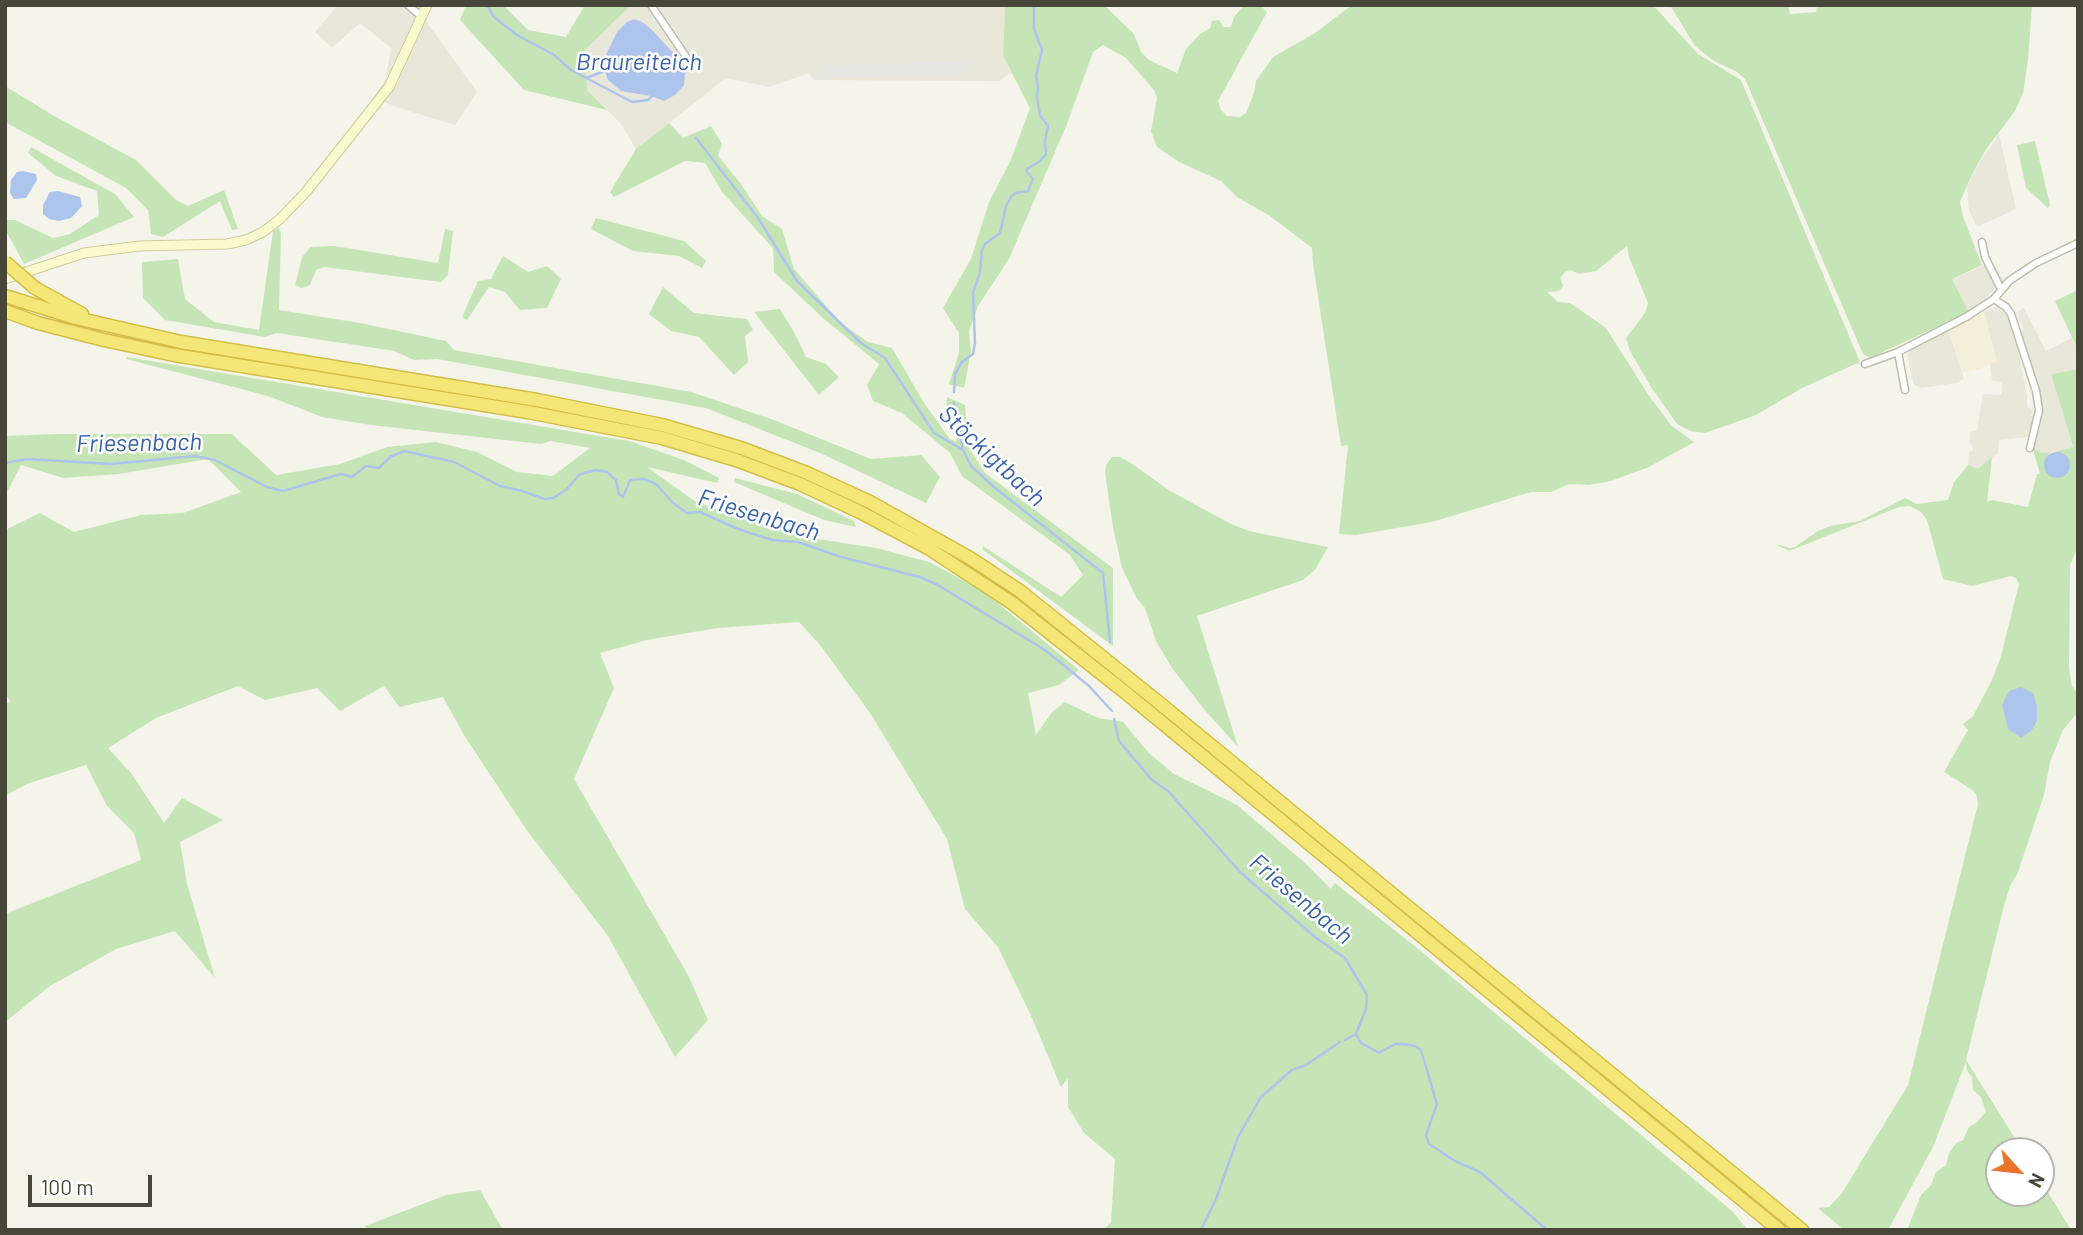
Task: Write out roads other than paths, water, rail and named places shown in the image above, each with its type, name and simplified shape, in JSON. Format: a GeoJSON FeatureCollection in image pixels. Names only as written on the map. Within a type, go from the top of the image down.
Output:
{"type":"FeatureCollection","features":[{"type":"Feature","properties":{"kind":"highway"},"geometry":{"type":"LineString","coordinates":[[5,262],[35,288],[104,325]]}},
{"type":"Feature","properties":{"kind":"highway"},"geometry":{"type":"LineString","coordinates":[[5,296],[104,325],[181,342],[537,400],[662,425],[741,448],[807,473],[870,502],[930,534],[1020,591],[1802,1230]]}},
{"type":"Feature","properties":{"kind":"highway"},"geometry":{"type":"LineString","coordinates":[[5,311],[38,323],[174,355],[528,412],[662,438],[736,460],[825,495],[928,548],[1012,603],[1148,711],[1779,1230]]}},
{"type":"Feature","properties":{"kind":"street"},"geometry":{"type":"LineString","coordinates":[[408,5],[421,16]]}},
{"type":"Feature","properties":{"kind":"street"},"geometry":{"type":"LineString","coordinates":[[5,279],[84,253],[139,246],[228,244],[263,232],[306,192],[389,87],[426,5]]}},
{"type":"Feature","properties":{"kind":"street"},"geometry":{"type":"LineString","coordinates":[[651,5],[691,64]]}},
{"type":"Feature","properties":{"kind":"street"},"geometry":{"type":"LineString","coordinates":[[1982,242],[1984,257],[2001,289]]}},
{"type":"Feature","properties":{"kind":"street"},"geometry":{"type":"LineString","coordinates":[[1865,364],[1898,352],[1966,317],[1994,299],[2001,289],[2036,263],[2078,243]]}},
{"type":"Feature","properties":{"kind":"street"},"geometry":{"type":"LineString","coordinates":[[1994,299],[2011,314],[2036,391],[2039,410],[2030,448]]}},
{"type":"Feature","properties":{"kind":"street"},"geometry":{"type":"LineString","coordinates":[[1898,352],[1905,390]]}},
{"type":"Feature","properties":{"kind":"water","name":"Braureiteich"},"geometry":{"type":"Polygon","coordinates":[[[634,19],[652,30],[686,67],[684,85],[675,95],[664,101],[621,91],[608,80],[605,71],[606,55],[617,32],[634,19]]]}},
{"type":"Feature","properties":{"kind":"water"},"geometry":{"type":"Polygon","coordinates":[[[17,172],[36,174],[37,180],[26,198],[14,199],[10,193],[11,180],[17,172]]]}},
{"type":"Feature","properties":{"kind":"water"},"geometry":{"type":"Polygon","coordinates":[[[58,191],[80,197],[82,206],[71,218],[59,221],[49,219],[43,214],[43,205],[50,192],[58,191]]]}},
{"type":"Feature","properties":{"kind":"water"},"geometry":{"type":"Polygon","coordinates":[[[2057,452],[2066,456],[2070,465],[2066,474],[2057,478],[2048,474],[2044,465],[2048,456],[2057,452]]]}},
{"type":"Feature","properties":{"kind":"water"},"geometry":{"type":"Polygon","coordinates":[[[2021,687],[2033,693],[2037,706],[2037,721],[2032,730],[2021,738],[2008,729],[2002,705],[2009,691],[2021,687]]]}},
{"type":"Feature","properties":{"kind":"waterway","name":"Stöckigtbach"},"geometry":{"type":"LineString","coordinates":[[487,5],[494,17],[517,35],[554,55],[571,70],[632,102],[648,100],[652,96]]}},
{"type":"Feature","properties":{"kind":"waterway"},"geometry":{"type":"LineString","coordinates":[[954,392],[955,374],[962,362],[973,354],[973,293],[980,272],[982,250],[985,244],[1000,233],[1006,206],[1011,197],[1015,193],[1028,191],[1033,179],[1027,169],[1046,154],[1048,126],[1040,115],[1037,97],[1036,76],[1042,50],[1034,29],[1034,5]]}},
{"type":"Feature","properties":{"kind":"waterway"},"geometry":{"type":"LineString","coordinates":[[586,78],[605,71]]}},
{"type":"Feature","properties":{"kind":"waterway","name":"Stöckigtbach"},"geometry":{"type":"LineString","coordinates":[[696,138],[758,218],[797,281],[861,343],[885,358],[934,433],[963,450],[971,466],[995,488],[1103,573],[1110,642]]}},
{"type":"Feature","properties":{"kind":"waterway"},"geometry":{"type":"LineString","coordinates":[[954,403],[963,450]]}},
{"type":"Feature","properties":{"kind":"waterway","name":"Friesenbach"},"geometry":{"type":"LineString","coordinates":[[5,463],[27,459],[111,464],[195,456],[215,460],[267,487],[283,491],[341,474],[352,477],[366,466],[379,468],[390,457],[404,451],[454,462],[500,486],[545,499],[553,498],[566,490],[580,474],[596,470],[607,472],[616,480],[619,494],[623,497],[630,480],[644,479],[656,484],[673,503],[687,513],[700,512],[772,540],[798,542],[936,584],[1045,650],[1089,686],[1112,711]]}},
{"type":"Feature","properties":{"kind":"waterway","name":"Friesenbach"},"geometry":{"type":"LineString","coordinates":[[1114,719],[1119,741],[1152,780],[1168,791],[1241,873],[1315,937],[1345,958],[1367,995],[1366,1009],[1356,1034],[1361,1043],[1379,1053],[1395,1044],[1415,1046],[1421,1050],[1437,1104],[1426,1135],[1429,1144],[1455,1161],[1480,1172],[1547,1230]]}},
{"type":"Feature","properties":{"kind":"waterway"},"geometry":{"type":"LineString","coordinates":[[1345,1040],[1356,1034]]}},
{"type":"Feature","properties":{"kind":"waterway"},"geometry":{"type":"LineString","coordinates":[[1201,1230],[1216,1199],[1238,1137],[1261,1097],[1292,1070],[1306,1065],[1340,1042]]}}]}
